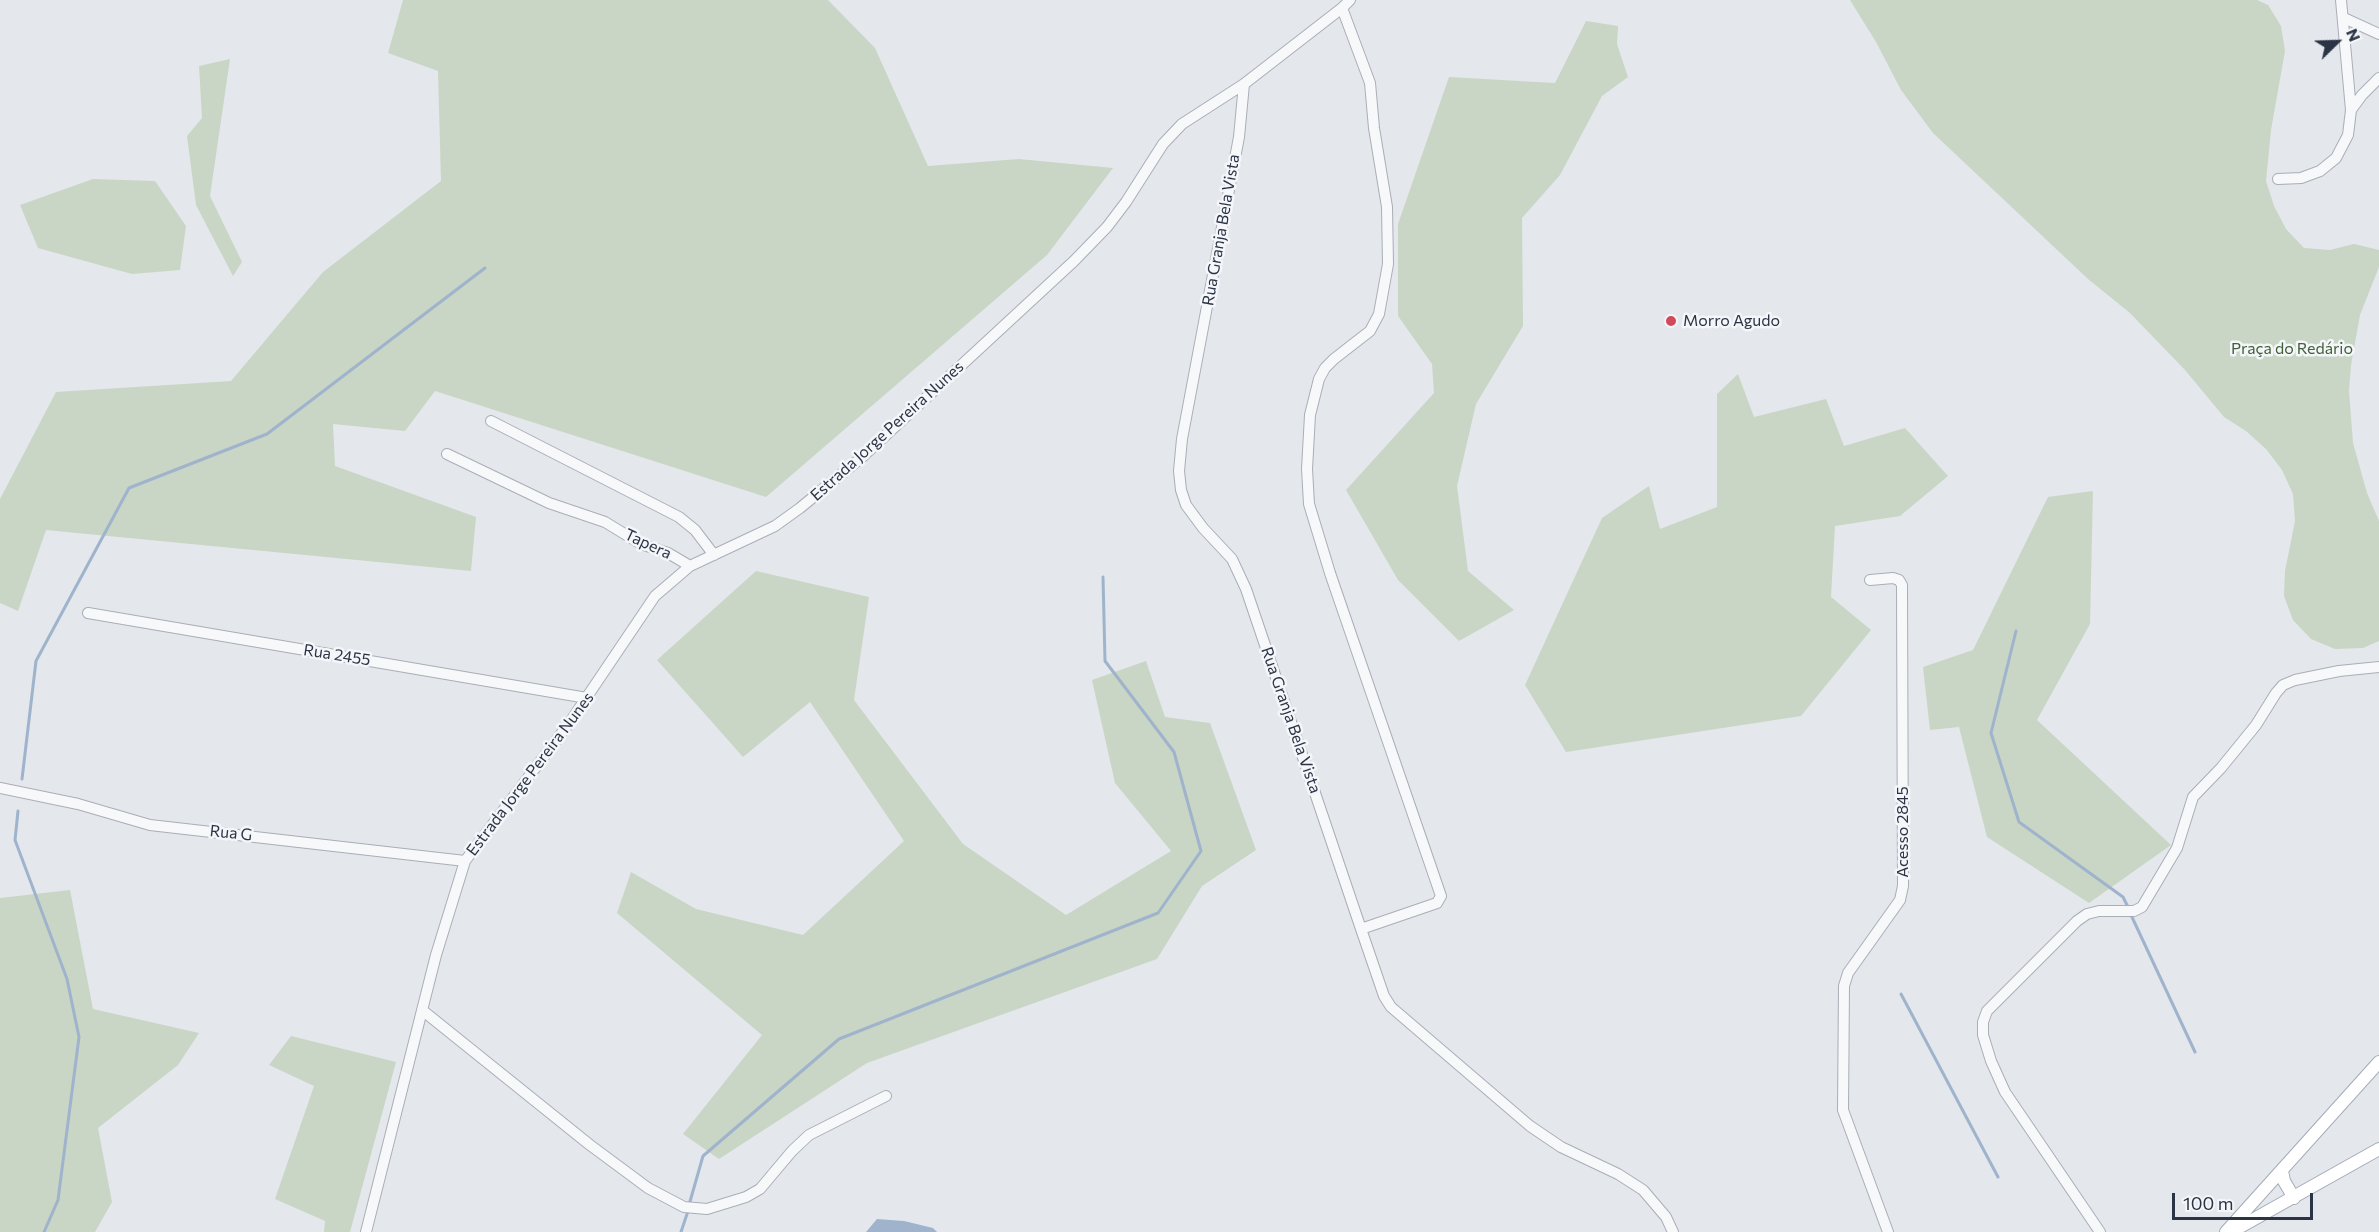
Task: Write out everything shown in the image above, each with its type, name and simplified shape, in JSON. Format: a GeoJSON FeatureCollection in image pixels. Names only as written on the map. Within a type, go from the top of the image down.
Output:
{"type":"FeatureCollection","features":[{"type":"Feature","properties":{"kind":"main road"},"geometry":{"type":"LineString","coordinates":[[2226,1232],[2379,1062]]}},
{"type":"Feature","properties":{"kind":"main road"},"geometry":{"type":"LineString","coordinates":[[2231,1232],[2379,1149]]}},
{"type":"Feature","properties":{"kind":"main road"},"geometry":{"type":"LineString","coordinates":[[2282,1171],[2284,1181],[2294,1198]]}},
{"type":"Feature","properties":{"kind":"street"},"geometry":{"type":"LineString","coordinates":[[2278,179],[2307,177],[2331,163],[2340,153],[2349,135],[2351,110],[2341,0]]}},
{"type":"Feature","properties":{"kind":"street"},"geometry":{"type":"LineString","coordinates":[[1346,4],[1370,83],[1374,128],[1387,207],[1388,264],[1379,314],[1370,331],[1334,359],[1319,379],[1310,415],[1307,470],[1310,504],[1330,573],[1441,896],[1437,903],[1361,929]]}},
{"type":"Feature","properties":{"kind":"street","name":"Estrada Jorge Pereira Nunes"},"geometry":{"type":"LineString","coordinates":[[366,1232],[422,1010],[465,861],[587,698],[655,596],[690,566],[775,526],[861,458],[1074,261],[1107,227],[1163,144],[1182,124],[1244,84],[1346,4]]}},
{"type":"Feature","properties":{"kind":"street"},"geometry":{"type":"LineString","coordinates":[[2344,18],[2379,34]]}},
{"type":"Feature","properties":{"kind":"street"},"geometry":{"type":"LineString","coordinates":[[2351,110],[2379,78]]}},
{"type":"Feature","properties":{"kind":"street","name":"Rua Granja Bela Vista"},"geometry":{"type":"LineString","coordinates":[[1244,84],[1239,137],[1182,439],[1179,471],[1181,490],[1186,505],[1203,528],[1232,559],[1246,589],[1384,996],[1398,1015],[1530,1126],[1561,1146],[1618,1174],[1643,1190],[1666,1217],[1673,1232]]}},
{"type":"Feature","properties":{"kind":"street"},"geometry":{"type":"LineString","coordinates":[[490,421],[679,517],[695,530],[714,555]]}},
{"type":"Feature","properties":{"kind":"street","name":"Tapera"},"geometry":{"type":"LineString","coordinates":[[447,454],[549,503],[605,522],[641,544],[668,553],[690,566]]}},
{"type":"Feature","properties":{"kind":"street","name":"Acesso 2845"},"geometry":{"type":"LineString","coordinates":[[1870,580],[1893,578],[1899,580],[1902,585],[1903,886],[1900,900],[1848,974],[1844,986],[1843,1110],[1888,1232]]}},
{"type":"Feature","properties":{"kind":"street","name":"Rua 2455"},"geometry":{"type":"LineString","coordinates":[[88,613],[587,698]]}},
{"type":"Feature","properties":{"kind":"street"},"geometry":{"type":"LineString","coordinates":[[2100,1232],[2005,1092],[1991,1061],[1983,1035],[1983,1022],[1988,1011],[2077,921],[2087,914],[2098,911],[2134,910],[2142,907],[2177,848],[2193,797],[2249,734],[2283,685],[2295,680],[2339,671],[2379,667]]}},
{"type":"Feature","properties":{"kind":"street","name":"Rua G"},"geometry":{"type":"LineString","coordinates":[[0,788],[78,804],[150,825],[465,861]]}},
{"type":"Feature","properties":{"kind":"street"},"geometry":{"type":"LineString","coordinates":[[422,1010],[590,1145],[648,1188],[684,1207],[707,1209],[746,1197],[760,1189],[792,1151],[809,1135],[886,1096]]}},
{"type":"Feature","properties":{"kind":"green space"},"geometry":{"type":"Polygon","coordinates":[[[403,0],[828,0],[875,48],[928,166],[1019,159],[1113,168],[1047,255],[766,497],[435,391],[405,431],[333,424],[335,466],[476,517],[471,571],[46,530],[18,611],[0,603],[0,499],[56,392],[231,381],[323,272],[441,181],[438,71],[388,53],[403,0]]]}},
{"type":"Feature","properties":{"kind":"green space","name":"Praça do Redário"},"geometry":{"type":"Polygon","coordinates":[[[1850,0],[2257,0],[2268,5],[2281,26],[2285,51],[2271,130],[2266,181],[2274,206],[2286,229],[2304,248],[2330,250],[2354,244],[2379,250],[2379,267],[2360,315],[2349,391],[2353,443],[2367,493],[2379,521],[2379,641],[2363,648],[2335,649],[2311,639],[2293,620],[2284,596],[2285,571],[2295,521],[2293,494],[2282,470],[2266,449],[2246,431],[2224,417],[2185,370],[2130,313],[2088,279],[1933,133],[1901,90],[1876,42],[1850,0]]]}},
{"type":"Feature","properties":{"kind":"green space"},"geometry":{"type":"Polygon","coordinates":[[[1586,21],[1618,26],[1617,44],[1628,77],[1602,96],[1560,175],[1522,218],[1523,326],[1476,404],[1457,486],[1468,571],[1514,610],[1459,641],[1398,580],[1346,490],[1434,393],[1432,364],[1398,316],[1398,224],[1449,77],[1555,83],[1586,21]]]}},
{"type":"Feature","properties":{"kind":"green space"},"geometry":{"type":"Polygon","coordinates":[[[230,59],[210,196],[242,262],[233,276],[196,205],[187,136],[202,118],[199,66],[230,59]]]}},
{"type":"Feature","properties":{"kind":"green space"},"geometry":{"type":"Polygon","coordinates":[[[93,179],[155,181],[186,226],[180,270],[132,274],[38,248],[20,205],[93,179]]]}},
{"type":"Feature","properties":{"kind":"green space"},"geometry":{"type":"Polygon","coordinates":[[[1738,374],[1754,417],[1826,399],[1844,446],[1905,428],[1948,476],[1900,516],[1835,526],[1831,597],[1871,630],[1801,716],[1566,752],[1525,685],[1602,518],[1649,486],[1660,529],[1717,507],[1717,394],[1738,374]]]}},
{"type":"Feature","properties":{"kind":"green space"},"geometry":{"type":"Polygon","coordinates":[[[2093,491],[2090,624],[2037,720],[2171,845],[2089,903],[1987,837],[1959,727],[1930,730],[1923,667],[1973,650],[2048,497],[2093,491]]]}},
{"type":"Feature","properties":{"kind":"green space"},"geometry":{"type":"Polygon","coordinates":[[[756,571],[869,597],[854,700],[963,844],[1066,915],[1171,851],[1115,783],[1092,680],[1146,661],[1165,717],[1210,723],[1256,850],[1202,886],[1157,959],[867,1063],[719,1159],[683,1134],[762,1035],[617,913],[631,872],[696,909],[803,935],[904,841],[810,702],[743,757],[657,660],[756,571]]]}},
{"type":"Feature","properties":{"kind":"green space"},"geometry":{"type":"Polygon","coordinates":[[[70,890],[93,1009],[199,1033],[178,1065],[98,1128],[112,1202],[95,1232],[0,1232],[0,898],[70,890]]]}},
{"type":"Feature","properties":{"kind":"green space"},"geometry":{"type":"Polygon","coordinates":[[[291,1036],[396,1062],[350,1232],[324,1232],[325,1221],[275,1199],[314,1086],[269,1065],[291,1036]]]}},
{"type":"Feature","properties":{"kind":"water"},"geometry":{"type":"Polygon","coordinates":[[[877,1219],[904,1221],[933,1228],[937,1232],[866,1232],[877,1219]]]}},
{"type":"Feature","properties":{"kind":"waterway"},"geometry":{"type":"LineString","coordinates":[[22,779],[36,661],[129,488],[267,434],[485,268]]}},
{"type":"Feature","properties":{"kind":"waterway"},"geometry":{"type":"LineString","coordinates":[[689,1205],[703,1156],[839,1039],[1158,913],[1201,851],[1174,752],[1105,661],[1103,577]]}},
{"type":"Feature","properties":{"kind":"waterway"},"geometry":{"type":"LineString","coordinates":[[2016,631],[1991,733],[2019,822],[2123,897],[2129,909]]}},
{"type":"Feature","properties":{"kind":"waterway"},"geometry":{"type":"LineString","coordinates":[[18,811],[15,840],[67,979],[79,1037],[58,1200],[44,1232]]}},
{"type":"Feature","properties":{"kind":"waterway"},"geometry":{"type":"LineString","coordinates":[[2131,915],[2195,1052]]}},
{"type":"Feature","properties":{"kind":"waterway"},"geometry":{"type":"LineString","coordinates":[[1901,994],[1998,1177]]}},
{"type":"Feature","properties":{"kind":"waterway"},"geometry":{"type":"LineString","coordinates":[[681,1232],[688,1211]]}},
{"type":"Feature","properties":{"kind":"place","name":"Morro Agudo"},"geometry":{"type":"Point","coordinates":[1671,321]}}]}
